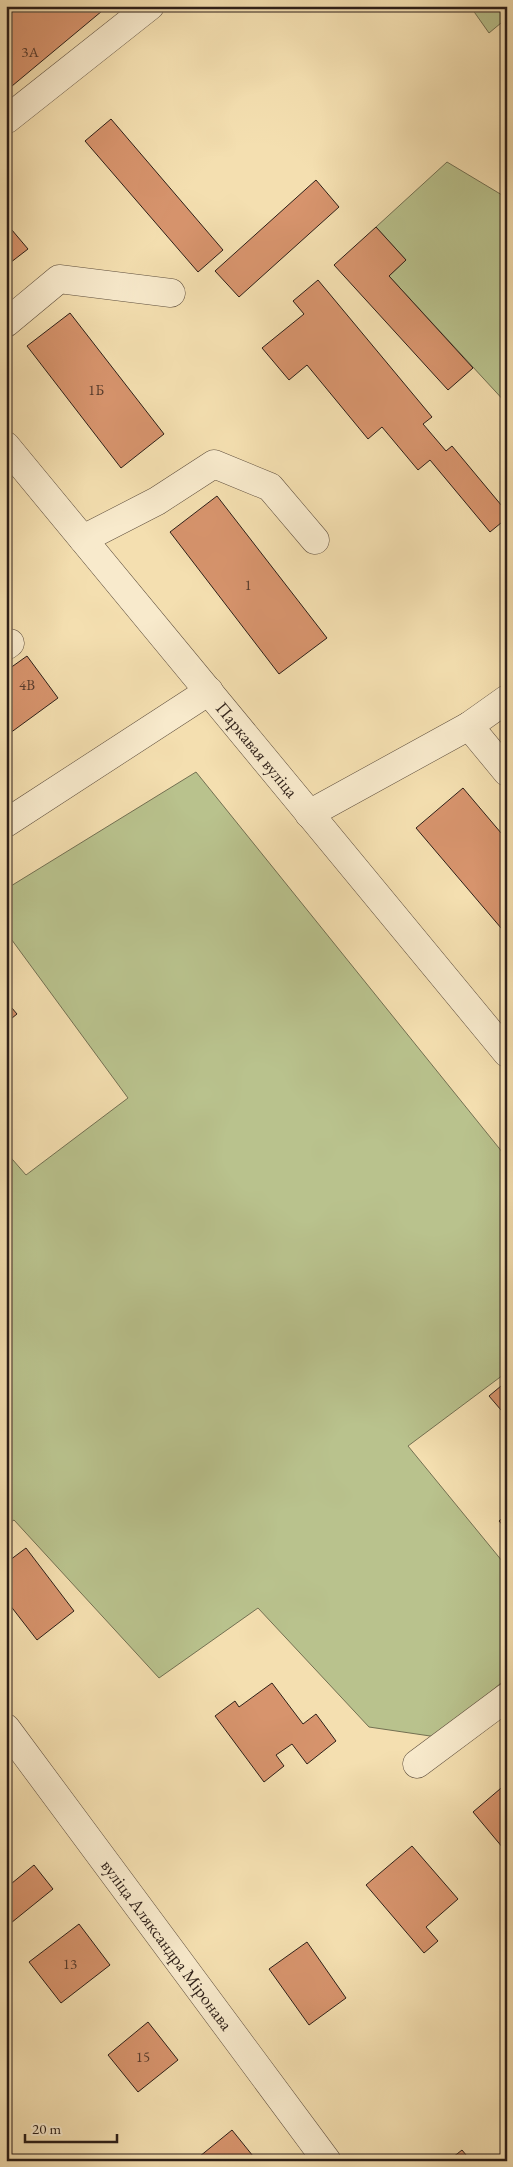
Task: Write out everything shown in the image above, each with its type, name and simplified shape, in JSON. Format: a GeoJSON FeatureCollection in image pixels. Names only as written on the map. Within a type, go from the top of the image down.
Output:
{"type":"FeatureCollection","features":[{"type":"Feature","properties":{"kind":"street"},"geometry":{"type":"LineString","coordinates":[[6,120],[150,6]]}},
{"type":"Feature","properties":{"kind":"street"},"geometry":{"type":"LineString","coordinates":[[6,323],[59,280],[171,293]]}},
{"type":"Feature","properties":{"kind":"street","name":"Паркавая вуліца"},"geometry":{"type":"LineString","coordinates":[[6,446],[507,1053]]}},
{"type":"Feature","properties":{"kind":"street"},"geometry":{"type":"LineString","coordinates":[[83,539],[156,502],[214,464],[270,488],[315,540]]}},
{"type":"Feature","properties":{"kind":"street"},"geometry":{"type":"LineString","coordinates":[[6,823],[209,691]]}},
{"type":"Feature","properties":{"kind":"street"},"geometry":{"type":"LineString","coordinates":[[310,814],[470,726],[507,699]]}},
{"type":"Feature","properties":{"kind":"street"},"geometry":{"type":"LineString","coordinates":[[470,726],[507,772]]}},
{"type":"Feature","properties":{"kind":"street"},"geometry":{"type":"LineString","coordinates":[[417,1764],[507,1697]]}},
{"type":"Feature","properties":{"kind":"street","name":"вуліца Аляксандра Міронава"},"geometry":{"type":"LineString","coordinates":[[6,1728],[327,2161]]}},
{"type":"Feature","properties":{"kind":"green space"},"geometry":{"type":"Polygon","coordinates":[[[470,6],[507,6],[507,18],[489,33],[470,6]]]}},
{"type":"Feature","properties":{"kind":"green space"},"geometry":{"type":"Polygon","coordinates":[[[447,162],[507,198],[507,404],[389,276],[406,260],[376,227],[447,162]]]}},
{"type":"Feature","properties":{"kind":"green space"},"geometry":{"type":"Polygon","coordinates":[[[196,772],[507,1158],[507,1372],[408,1446],[507,1567],[507,1678],[437,1737],[369,1727],[258,1608],[159,1678],[14,1520],[6,1525],[6,1152],[26,1175],[128,1098],[6,932],[6,889],[196,772]]]}},
{"type":"Feature","properties":{"kind":"building"},"geometry":{"type":"Polygon","coordinates":[[[15,6],[108,6],[6,91],[6,13],[15,6]]]}},
{"type":"Feature","properties":{"kind":"building"},"geometry":{"type":"Polygon","coordinates":[[[111,119],[223,250],[198,272],[85,141],[111,119]]]}},
{"type":"Feature","properties":{"kind":"building"},"geometry":{"type":"Polygon","coordinates":[[[316,180],[339,207],[239,297],[215,271],[316,180]]]}},
{"type":"Feature","properties":{"kind":"building"},"geometry":{"type":"Polygon","coordinates":[[[6,223],[28,249],[6,266],[6,223]]]}},
{"type":"Feature","properties":{"kind":"building"},"geometry":{"type":"Polygon","coordinates":[[[376,227],[406,260],[389,276],[473,368],[448,390],[334,265],[376,227]]]}},
{"type":"Feature","properties":{"kind":"building"},"geometry":{"type":"Polygon","coordinates":[[[318,280],[432,417],[423,424],[446,451],[452,446],[507,512],[507,518],[490,532],[430,460],[418,470],[382,427],[368,439],[307,365],[289,380],[262,348],[304,314],[293,301],[318,280]]]}},
{"type":"Feature","properties":{"kind":"building"},"geometry":{"type":"Polygon","coordinates":[[[70,313],[164,434],[121,468],[27,346],[70,313]]]}},
{"type":"Feature","properties":{"kind":"building"},"geometry":{"type":"Polygon","coordinates":[[[217,496],[327,638],[279,674],[170,532],[217,496]]]}},
{"type":"Feature","properties":{"kind":"building"},"geometry":{"type":"Polygon","coordinates":[[[27,656],[58,698],[6,736],[6,671],[27,656]]]}},
{"type":"Feature","properties":{"kind":"building"},"geometry":{"type":"Polygon","coordinates":[[[463,788],[507,840],[507,935],[416,828],[463,788]]]}},
{"type":"Feature","properties":{"kind":"building"},"geometry":{"type":"Polygon","coordinates":[[[6,1001],[17,1014],[6,1023],[6,1001]]]}},
{"type":"Feature","properties":{"kind":"building"},"geometry":{"type":"Polygon","coordinates":[[[507,1381],[507,1417],[489,1396],[507,1381]]]}},
{"type":"Feature","properties":{"kind":"building"},"geometry":{"type":"Polygon","coordinates":[[[507,1514],[507,1530],[499,1521],[507,1514]]]}},
{"type":"Feature","properties":{"kind":"building"},"geometry":{"type":"Polygon","coordinates":[[[26,1548],[74,1611],[37,1640],[6,1600],[6,1563],[26,1548]]]}},
{"type":"Feature","properties":{"kind":"building"},"geometry":{"type":"Polygon","coordinates":[[[272,1683],[303,1724],[316,1714],[336,1741],[307,1764],[292,1744],[276,1755],[284,1766],[264,1782],[215,1716],[235,1701],[239,1707],[272,1683]]]}},
{"type":"Feature","properties":{"kind":"building"},"geometry":{"type":"Polygon","coordinates":[[[507,1783],[507,1844],[503,1848],[473,1812],[507,1783]]]}},
{"type":"Feature","properties":{"kind":"building"},"geometry":{"type":"Polygon","coordinates":[[[412,1846],[458,1899],[426,1927],[438,1941],[424,1953],[366,1885],[412,1846]]]}},
{"type":"Feature","properties":{"kind":"building"},"geometry":{"type":"Polygon","coordinates":[[[34,1865],[53,1889],[6,1927],[6,1888],[34,1865]]]}},
{"type":"Feature","properties":{"kind":"building"},"geometry":{"type":"Polygon","coordinates":[[[79,1924],[110,1965],[61,2003],[29,1962],[79,1924]]]}},
{"type":"Feature","properties":{"kind":"building"},"geometry":{"type":"Polygon","coordinates":[[[307,1942],[346,1998],[309,2025],[269,1969],[307,1942]]]}},
{"type":"Feature","properties":{"kind":"building"},"geometry":{"type":"Polygon","coordinates":[[[148,2022],[178,2060],[138,2092],[108,2055],[148,2022]]]}},
{"type":"Feature","properties":{"kind":"building"},"geometry":{"type":"Polygon","coordinates":[[[232,2130],[257,2161],[194,2161],[232,2130]]]}},
{"type":"Feature","properties":{"kind":"building"},"geometry":{"type":"Polygon","coordinates":[[[462,2150],[471,2161],[448,2161],[462,2150]]]}}]}
